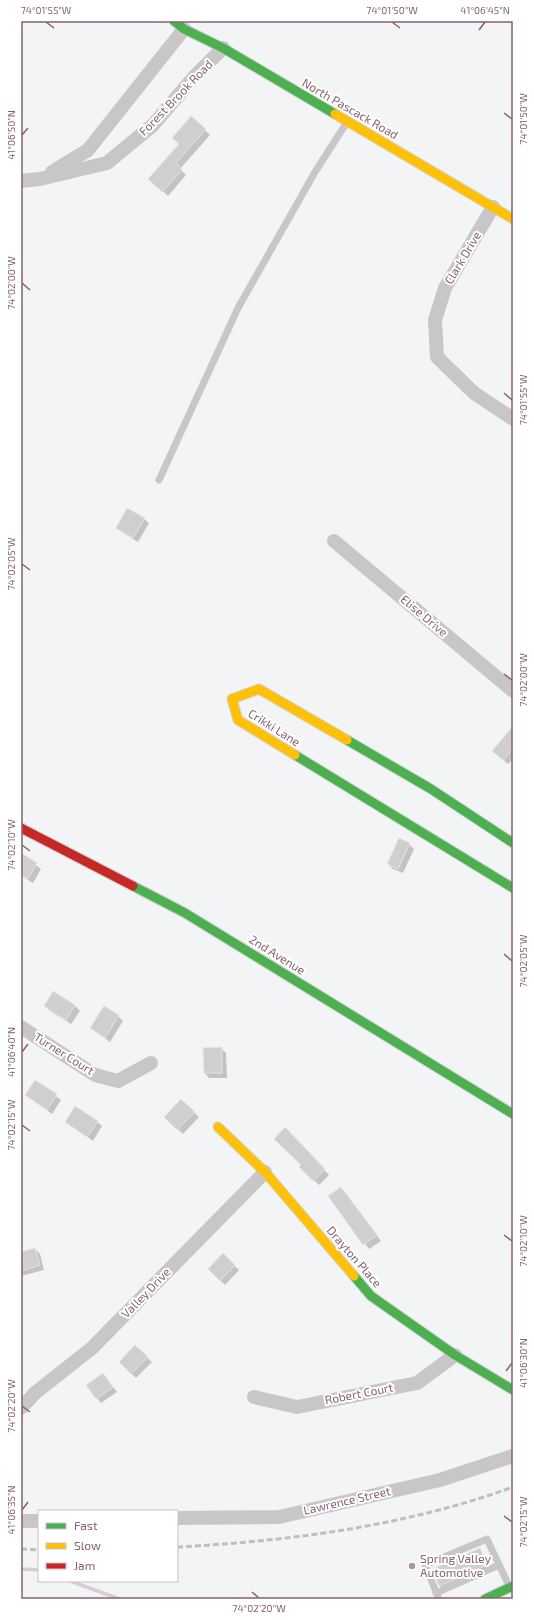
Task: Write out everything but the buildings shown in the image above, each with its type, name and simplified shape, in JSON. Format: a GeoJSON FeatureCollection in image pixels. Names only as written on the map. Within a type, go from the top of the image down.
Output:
{"type":"FeatureCollection","features":[{"type":"Feature","properties":{"kind":"street","name":"North Pascack Road"},"geometry":{"type":"LineString","coordinates":[[179,25],[223,48],[513,219]]}},
{"type":"Feature","properties":{"kind":"street","name":"Forest Brook Road"},"geometry":{"type":"LineString","coordinates":[[40,180],[88,150],[179,25]]}},
{"type":"Feature","properties":{"kind":"street","name":"Forest Brook Road"},"geometry":{"type":"LineString","coordinates":[[21,181],[40,180],[107,163],[153,125],[194,77],[223,48]]}},
{"type":"Feature","properties":{"kind":"street","name":"Clark Drive"},"geometry":{"type":"LineString","coordinates":[[493,207],[445,288],[435,320],[437,357],[474,393],[513,419]]}},
{"type":"Feature","properties":{"kind":"street","name":"Elise Drive"},"geometry":{"type":"LineString","coordinates":[[334,541],[513,691]]}},
{"type":"Feature","properties":{"kind":"street","name":"Crikki Lane"},"geometry":{"type":"LineString","coordinates":[[513,843],[431,789],[259,689],[232,699],[238,720],[513,888]]}},
{"type":"Feature","properties":{"kind":"street","name":"2nd Avenue"},"geometry":{"type":"LineString","coordinates":[[21,828],[185,913],[513,1114]]}},
{"type":"Feature","properties":{"kind":"street","name":"Turner Court"},"geometry":{"type":"LineString","coordinates":[[21,1027],[96,1075],[118,1081],[151,1064]]}},
{"type":"Feature","properties":{"kind":"street","name":"Drayton Place"},"geometry":{"type":"LineString","coordinates":[[218,1127],[265,1172],[371,1296],[455,1355],[513,1390]]}},
{"type":"Feature","properties":{"kind":"street","name":"Valley Drive"},"geometry":{"type":"LineString","coordinates":[[21,1408],[35,1393],[92,1348],[265,1172]]}},
{"type":"Feature","properties":{"kind":"street","name":"Robert Court"},"geometry":{"type":"LineString","coordinates":[[254,1397],[297,1406],[417,1383],[455,1355]]}},
{"type":"Feature","properties":{"kind":"street","name":"Lawrence Street"},"geometry":{"type":"LineString","coordinates":[[178,1518],[279,1516],[440,1480],[513,1456]]}},
{"type":"Feature","properties":{"kind":"street"},"geometry":{"type":"LineString","coordinates":[[21,1521],[38,1521]]}},
{"type":"Feature","properties":{"kind":"street"},"geometry":{"type":"LineString","coordinates":[[485,1599],[511,1586]]}},
{"type":"Feature","properties":{"kind":"lane"},"geometry":{"type":"LineString","coordinates":[[159,480],[238,308],[315,172],[348,122]]}},
{"type":"Feature","properties":{"kind":"lane"},"geometry":{"type":"LineString","coordinates":[[499,1565],[455,1583],[438,1596],[425,1565],[446,1560],[487,1539],[511,1586]]}},
{"type":"Feature","properties":{"kind":"waterway"},"geometry":{"type":"LineString","coordinates":[[21,1569],[38,1570]]}},
{"type":"Feature","properties":{"kind":"waterway"},"geometry":{"type":"LineString","coordinates":[[73,1582],[120,1599]]}},
{"type":"Feature","properties":{"kind":"railway"},"geometry":{"type":"LineString","coordinates":[[178,1547],[262,1541],[305,1536],[389,1522],[472,1501],[513,1487]]}},
{"type":"Feature","properties":{"kind":"railway"},"geometry":{"type":"LineString","coordinates":[[21,1549],[38,1550]]}},
{"type":"Feature","properties":{"kind":"traffic: fast"},"geometry":{"type":"LineString","coordinates":[[174,21],[184,29],[223,48],[335,114]]}},
{"type":"Feature","properties":{"kind":"traffic: fast"},"geometry":{"type":"LineString","coordinates":[[347,740],[431,789],[513,843]]}},
{"type":"Feature","properties":{"kind":"traffic: fast"},"geometry":{"type":"LineString","coordinates":[[295,755],[513,888]]}},
{"type":"Feature","properties":{"kind":"traffic: fast"},"geometry":{"type":"LineString","coordinates":[[133,886],[185,913],[513,1114]]}},
{"type":"Feature","properties":{"kind":"traffic: fast"},"geometry":{"type":"LineString","coordinates":[[354,1276],[371,1296],[455,1355],[513,1390]]}},
{"type":"Feature","properties":{"kind":"traffic: fast"},"geometry":{"type":"LineString","coordinates":[[485,1599],[513,1586]]}},
{"type":"Feature","properties":{"kind":"traffic: slow"},"geometry":{"type":"LineString","coordinates":[[335,114],[513,219]]}},
{"type":"Feature","properties":{"kind":"traffic: slow"},"geometry":{"type":"LineString","coordinates":[[295,755],[238,720],[232,699],[259,689],[347,740]]}},
{"type":"Feature","properties":{"kind":"traffic: slow"},"geometry":{"type":"LineString","coordinates":[[218,1127],[265,1172],[354,1276]]}},
{"type":"Feature","properties":{"kind":"traffic: jam"},"geometry":{"type":"LineString","coordinates":[[21,828],[133,886]]}},
{"type":"Feature","properties":{"kind":"place","name":"Spring Valley Automotive"},"geometry":{"type":"Point","coordinates":[412,1566]}}]}
